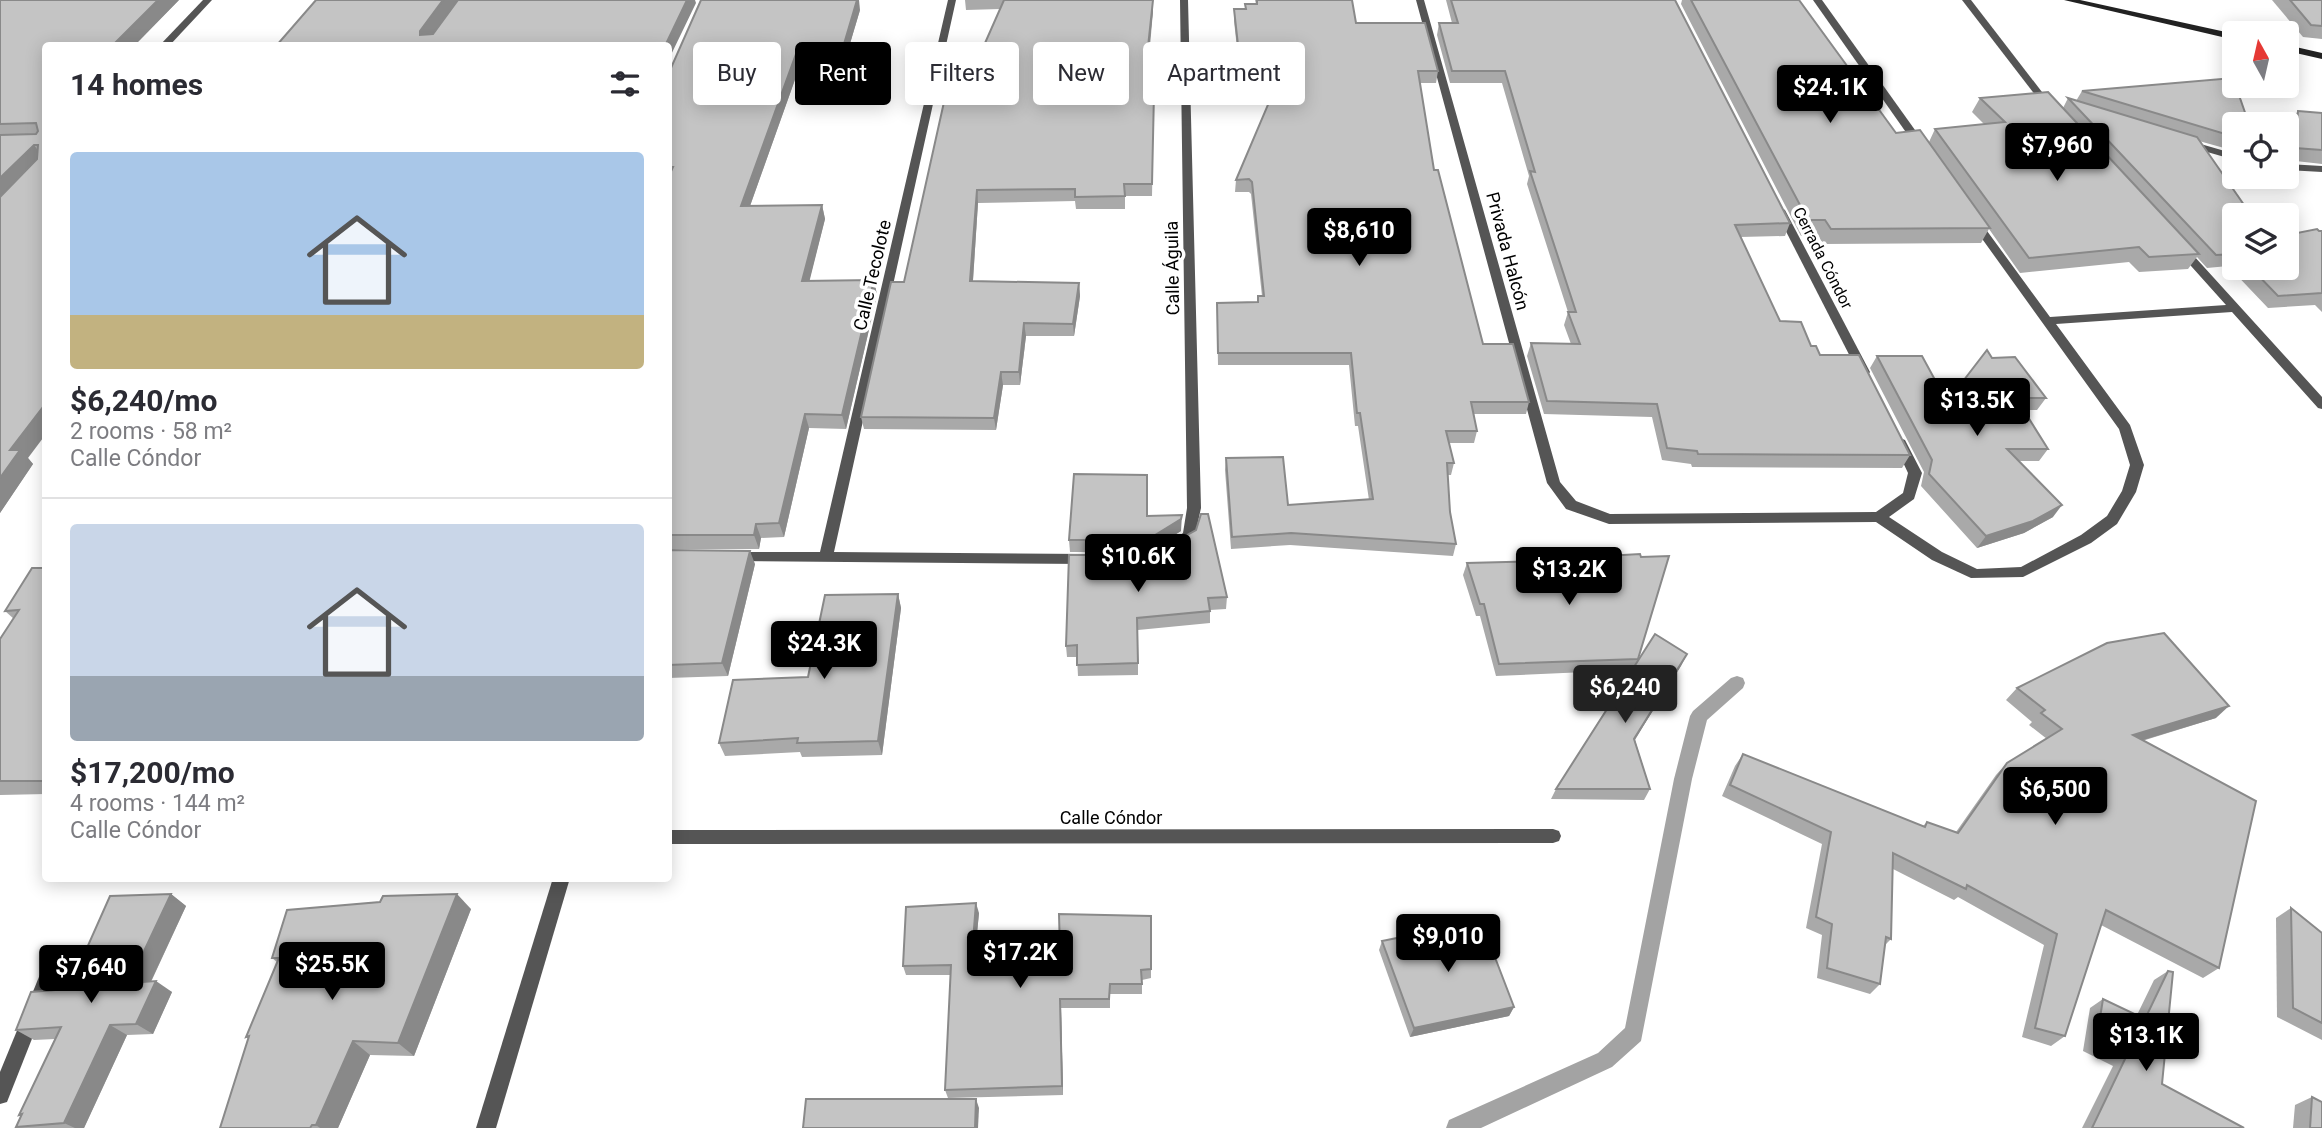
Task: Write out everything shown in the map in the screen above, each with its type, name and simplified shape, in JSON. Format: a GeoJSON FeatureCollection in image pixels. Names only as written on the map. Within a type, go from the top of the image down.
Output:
{"type":"FeatureCollection","features":[{"type":"Feature","properties":{"kind":"main road"},"geometry":{"type":"LineString","coordinates":[[2068,0],[2222,34]]}},
{"type":"Feature","properties":{"kind":"main road"},"geometry":{"type":"LineString","coordinates":[[2300,51],[2322,56]]}},
{"type":"Feature","properties":{"kind":"street"},"geometry":{"type":"LineString","coordinates":[[167,42],[208,0]]}},
{"type":"Feature","properties":{"kind":"street","name":"Calle Tecolote"},"geometry":{"type":"LineString","coordinates":[[826,558],[952,0]]}},
{"type":"Feature","properties":{"kind":"street","name":"Calle Águila"},"geometry":{"type":"LineString","coordinates":[[1160,554],[1189,536],[1194,508],[1184,0]]}},
{"type":"Feature","properties":{"kind":"street","name":"Privada Halcón"},"geometry":{"type":"LineString","coordinates":[[1420,0],[1554,483],[1572,505],[1609,519],[1879,517]]}},
{"type":"Feature","properties":{"kind":"street"},"geometry":{"type":"LineString","coordinates":[[1817,0],[1927,155]]}},
{"type":"Feature","properties":{"kind":"street"},"geometry":{"type":"LineString","coordinates":[[1966,0],[2041,98],[2060,118]]}},
{"type":"Feature","properties":{"kind":"street"},"geometry":{"type":"LineString","coordinates":[[2041,98],[2066,106]]}},
{"type":"Feature","properties":{"kind":"street"},"geometry":{"type":"LineString","coordinates":[[2176,140],[2222,153]]}},
{"type":"Feature","properties":{"kind":"street"},"geometry":{"type":"LineString","coordinates":[[2299,168],[2322,169]]}},
{"type":"Feature","properties":{"kind":"street","name":"Cerrada Cóndor"},"geometry":{"type":"LineString","coordinates":[[1774,199],[1871,386]]}},
{"type":"Feature","properties":{"kind":"street"},"geometry":{"type":"LineString","coordinates":[[1896,436],[1915,473],[1909,496],[1879,517],[1937,556],[1976,574],[2023,572],[2086,540],[2112,520],[2129,492],[2137,465],[2125,428],[1967,210]]}},
{"type":"Feature","properties":{"kind":"street"},"geometry":{"type":"LineString","coordinates":[[2171,238],[2322,405]]}},
{"type":"Feature","properties":{"kind":"street"},"geometry":{"type":"LineString","coordinates":[[2045,321],[2236,308]]}},
{"type":"Feature","properties":{"kind":"street"},"geometry":{"type":"LineString","coordinates":[[721,557],[1096,559]]}},
{"type":"Feature","properties":{"kind":"street","name":"Calle Cóndor"},"geometry":{"type":"LineString","coordinates":[[672,837],[1553,836]]}},
{"type":"Feature","properties":{"kind":"street"},"geometry":{"type":"LineString","coordinates":[[486,1128],[561,882]]}},
{"type":"Feature","properties":{"kind":"street"},"geometry":{"type":"LineString","coordinates":[[0,1095],[47,978]]}},
{"type":"Feature","properties":{"kind":"building"},"geometry":{"type":"Polygon","coordinates":[[[0,0],[158,0],[116,42],[42,42],[42,408],[10,450],[20,450],[0,478],[0,197],[37,159],[38,145],[34,145],[0,178],[0,135],[36,134],[38,131],[36,123],[0,124],[0,0]]]}},
{"type":"Feature","properties":{"kind":"building"},"geometry":{"type":"Polygon","coordinates":[[[316,0],[443,0],[420,31],[420,35],[433,34],[458,0],[687,0],[667,42],[279,42],[316,0]]]}},
{"type":"Feature","properties":{"kind":"building"},"geometry":{"type":"Polygon","coordinates":[[[701,0],[857,0],[845,42],[795,42],[795,57],[781,95],[781,42],[693,42],[693,105],[778,105],[741,206],[822,205],[802,281],[874,280],[842,415],[805,414],[779,523],[756,524],[754,535],[672,535],[672,66],[701,0]]]}},
{"type":"Feature","properties":{"kind":"building"},"geometry":{"type":"Polygon","coordinates":[[[1004,0],[1153,0],[1149,42],[1143,42],[1143,105],[1154,105],[1152,184],[1124,184],[1125,196],[1075,197],[1075,189],[977,190],[970,281],[1079,283],[1073,324],[1024,323],[1019,372],[1001,372],[994,418],[861,417],[891,282],[904,282],[943,105],[1019,105],[1019,42],[985,42],[1004,0]]]}},
{"type":"Feature","properties":{"kind":"building"},"geometry":{"type":"Polygon","coordinates":[[[1257,0],[1352,0],[1356,23],[1425,23],[1438,71],[1418,71],[1434,170],[1438,170],[1483,344],[1513,344],[1529,402],[1471,402],[1477,431],[1446,431],[1454,463],[1447,463],[1450,512],[1456,544],[1291,533],[1232,537],[1226,458],[1283,457],[1288,505],[1373,499],[1360,413],[1357,413],[1351,353],[1218,353],[1217,303],[1258,302],[1258,296],[1264,296],[1252,182],[1249,179],[1236,180],[1268,105],[1305,105],[1305,42],[1238,42],[1234,9],[1246,9],[1245,4],[1257,4],[1257,0]]]}},
{"type":"Feature","properties":{"kind":"building"},"geometry":{"type":"Polygon","coordinates":[[[1451,0],[1675,0],[1790,223],[1735,225],[1780,321],[1801,322],[1811,346],[1816,346],[1820,355],[1859,355],[1910,455],[1698,454],[1697,451],[1667,448],[1657,404],[1547,401],[1531,343],[1580,344],[1568,312],[1576,312],[1530,171],[1535,172],[1505,71],[1452,71],[1439,23],[1458,23],[1451,0]]]}},
{"type":"Feature","properties":{"kind":"building"},"geometry":{"type":"Polygon","coordinates":[[[1691,0],[1799,0],[1896,133],[1920,130],[1990,228],[1831,229],[1825,220],[1808,220],[1691,0]]]}},
{"type":"Feature","properties":{"kind":"building"},"geometry":{"type":"Polygon","coordinates":[[[2290,0],[2322,0],[2322,26],[2311,25],[2290,0]]]}},
{"type":"Feature","properties":{"kind":"building"},"geometry":{"type":"Polygon","coordinates":[[[2222,79],[2222,98],[2240,98],[2245,112],[2222,112],[2222,133],[2082,91],[2222,79]]]}},
{"type":"Feature","properties":{"kind":"building"},"geometry":{"type":"Polygon","coordinates":[[[2048,92],[2199,254],[2149,257],[2139,247],[2029,258],[1935,129],[2005,122],[1980,98],[2048,92]]]}},
{"type":"Feature","properties":{"kind":"building"},"geometry":{"type":"Polygon","coordinates":[[[2068,98],[2197,137],[2222,173],[2222,189],[2233,189],[2243,203],[2222,203],[2222,255],[2216,255],[2068,98]]]}},
{"type":"Feature","properties":{"kind":"building"},"geometry":{"type":"Polygon","coordinates":[[[2298,112],[2322,113],[2322,150],[2299,148],[2298,112]]]}},
{"type":"Feature","properties":{"kind":"building"},"geometry":{"type":"Polygon","coordinates":[[[2317,229],[2322,231],[2322,293],[2278,296],[2263,280],[2299,280],[2299,233],[2317,229]]]}},
{"type":"Feature","properties":{"kind":"building"},"geometry":{"type":"Polygon","coordinates":[[[1987,350],[1992,358],[2015,357],[2046,398],[2016,398],[2048,449],[2007,449],[2062,505],[2033,521],[1986,536],[1929,474],[1932,460],[1877,356],[1922,356],[1947,402],[1987,350]]]}},
{"type":"Feature","properties":{"kind":"building"},"geometry":{"type":"Polygon","coordinates":[[[1074,474],[1147,475],[1147,516],[1182,515],[1181,519],[1147,540],[1069,540],[1074,474]]]}},
{"type":"Feature","properties":{"kind":"building"},"geometry":{"type":"Polygon","coordinates":[[[1201,514],[1208,514],[1227,597],[1208,598],[1210,611],[1137,618],[1138,663],[1077,665],[1077,645],[1066,646],[1069,555],[1151,555],[1196,530],[1201,514]]]}},
{"type":"Feature","properties":{"kind":"building"},"geometry":{"type":"Polygon","coordinates":[[[672,550],[750,551],[722,663],[672,665],[672,550]]]}},
{"type":"Feature","properties":{"kind":"building"},"geometry":{"type":"Polygon","coordinates":[[[1640,554],[1641,557],[1669,556],[1638,659],[1499,664],[1484,604],[1480,604],[1467,563],[1590,560],[1589,557],[1640,554]]]}},
{"type":"Feature","properties":{"kind":"building"},"geometry":{"type":"Polygon","coordinates":[[[32,568],[42,568],[42,781],[0,781],[0,639],[19,610],[5,611],[32,568]]]}},
{"type":"Feature","properties":{"kind":"building"},"geometry":{"type":"Polygon","coordinates":[[[898,594],[878,741],[797,743],[798,738],[719,743],[733,680],[808,677],[825,595],[898,594]]]}},
{"type":"Feature","properties":{"kind":"building"},"geometry":{"type":"Polygon","coordinates":[[[2164,633],[2229,706],[2133,735],[2256,801],[2219,968],[2106,910],[2065,1036],[2035,1028],[2057,934],[1967,885],[1966,889],[1893,853],[1891,939],[1886,937],[1880,984],[1827,968],[1832,924],[1816,917],[1831,832],[1730,785],[1743,754],[1925,827],[1927,822],[1958,833],[2007,763],[2062,729],[2041,713],[2045,710],[2017,688],[2107,643],[2164,633]]]}},
{"type":"Feature","properties":{"kind":"building"},"geometry":{"type":"Polygon","coordinates":[[[1655,634],[1687,654],[1634,739],[1650,789],[1556,789],[1655,634]]]}},
{"type":"Feature","properties":{"kind":"building"},"geometry":{"type":"Polygon","coordinates":[[[171,894],[129,983],[156,981],[136,1024],[110,1025],[64,1123],[16,1127],[22,1114],[19,1115],[61,1027],[16,1030],[31,992],[79,988],[93,958],[82,959],[110,896],[171,894]]]}},
{"type":"Feature","properties":{"kind":"building"},"geometry":{"type":"Polygon","coordinates":[[[457,894],[398,1043],[353,1041],[316,1125],[310,1128],[220,1128],[249,1036],[246,1037],[279,958],[272,958],[287,910],[380,902],[383,896],[457,894]]]}},
{"type":"Feature","properties":{"kind":"building"},"geometry":{"type":"Polygon","coordinates":[[[976,903],[972,954],[1060,951],[1059,914],[1151,916],[1151,969],[1141,970],[1142,984],[1110,984],[1109,999],[1060,999],[1062,1086],[945,1090],[951,965],[903,966],[906,907],[976,903]]]}},
{"type":"Feature","properties":{"kind":"building"},"geometry":{"type":"Polygon","coordinates":[[[2291,908],[2322,933],[2322,1023],[2293,1008],[2291,908]]]}},
{"type":"Feature","properties":{"kind":"building"},"geometry":{"type":"Polygon","coordinates":[[[1481,921],[1514,1007],[1414,1028],[1382,941],[1481,921]]]}},
{"type":"Feature","properties":{"kind":"building"},"geometry":{"type":"Polygon","coordinates":[[[2168,971],[2173,972],[2162,1084],[2244,1128],[2092,1128],[2126,1057],[2096,1043],[2103,999],[2145,1019],[2168,971]]]}},
{"type":"Feature","properties":{"kind":"building"},"geometry":{"type":"Polygon","coordinates":[[[2312,1097],[2322,1102],[2322,1128],[2310,1128],[2312,1097]]]}},
{"type":"Feature","properties":{"kind":"building"},"geometry":{"type":"Polygon","coordinates":[[[806,1099],[976,1099],[975,1128],[803,1128],[806,1099]]]}},
{"type":"Feature","properties":{"kind":"waterway"},"geometry":{"type":"LineString","coordinates":[[1457,1128],[1605,1060],[1634,1034],[1683,779],[1699,716],[1737,683]]}}]}
